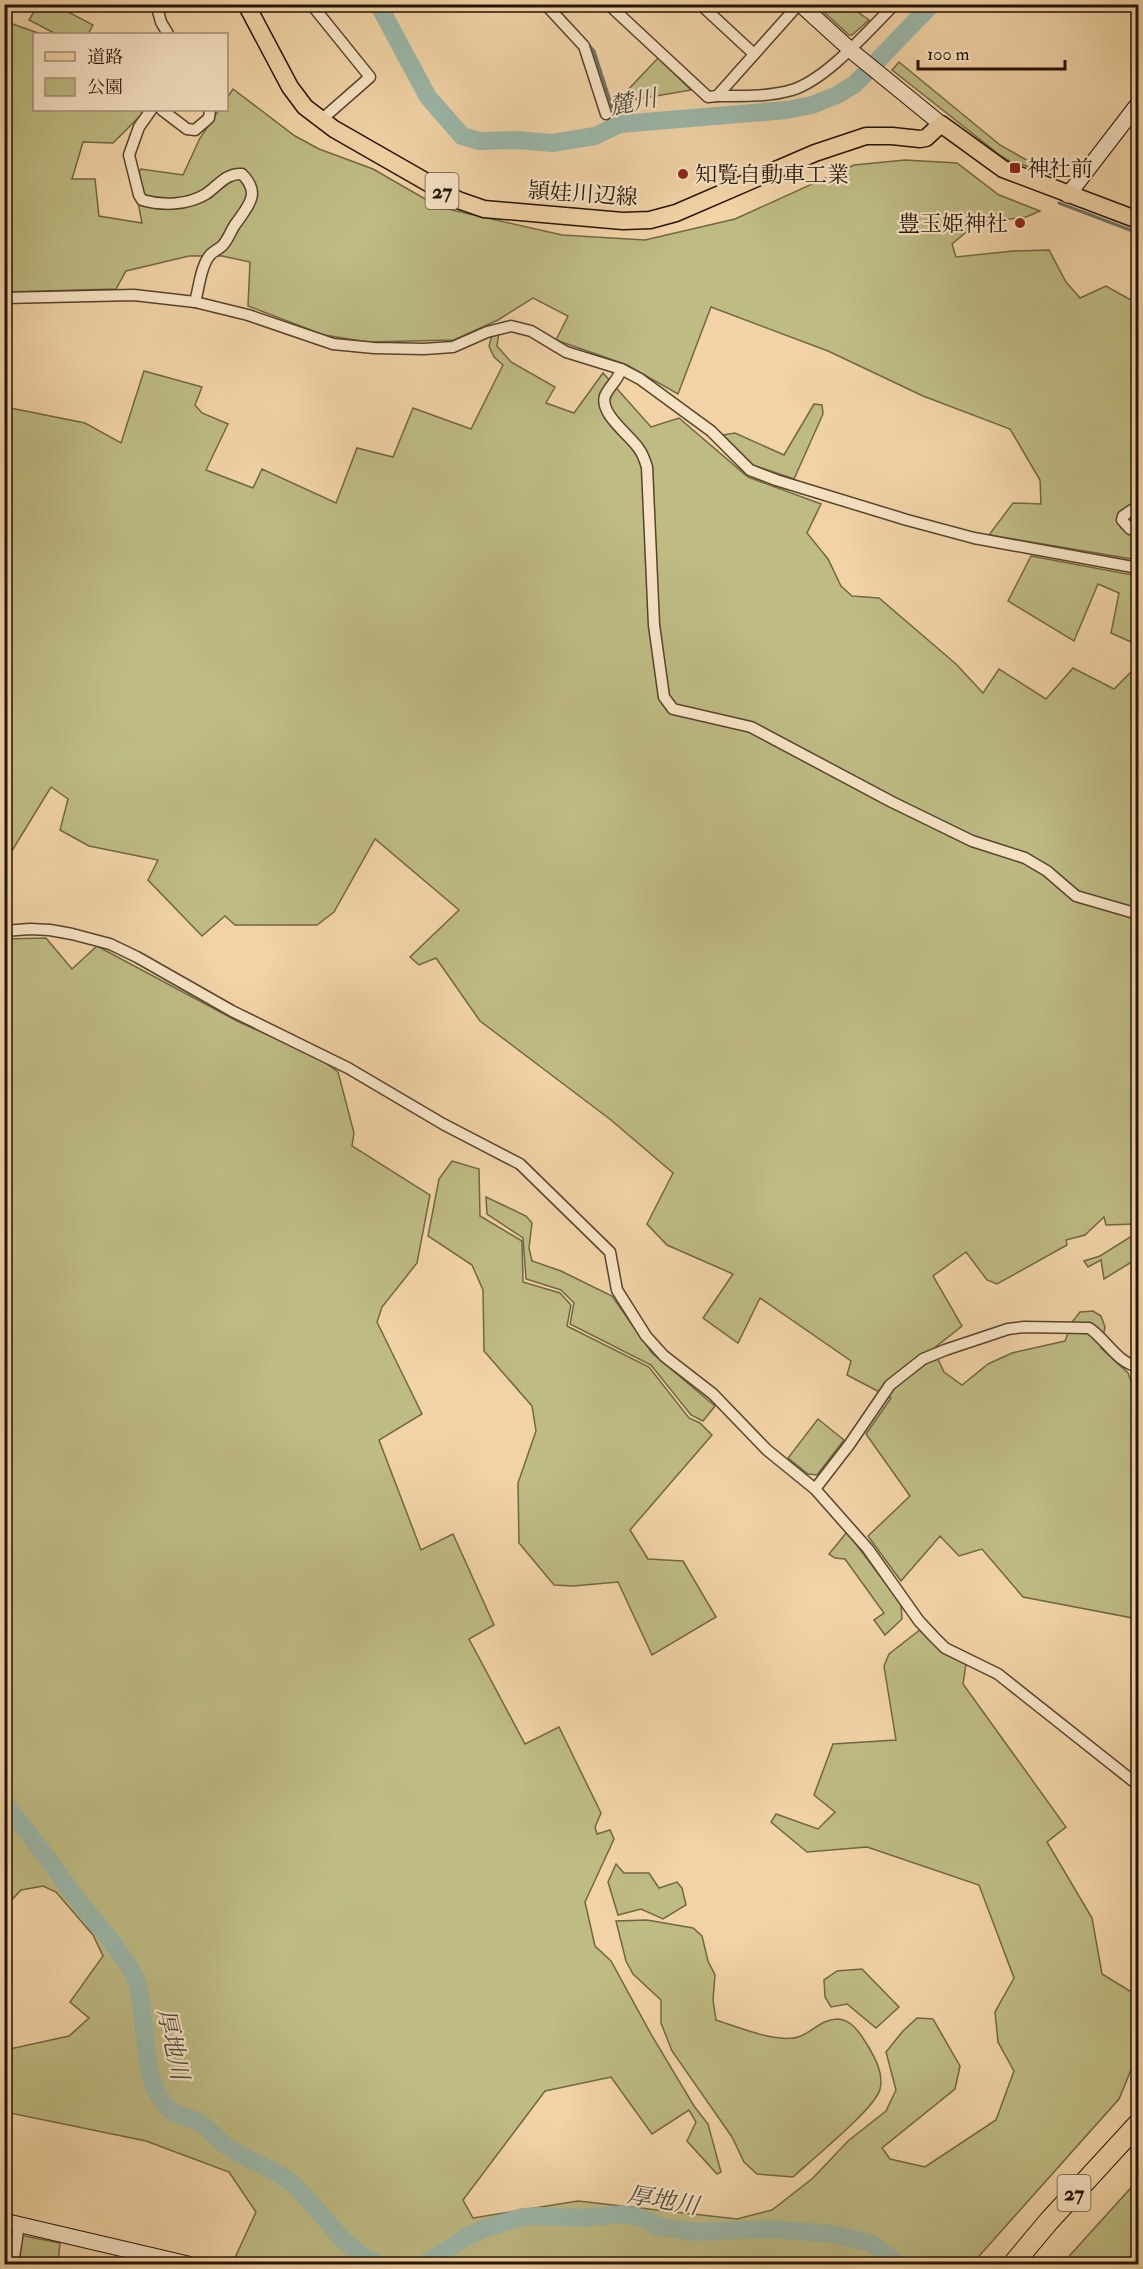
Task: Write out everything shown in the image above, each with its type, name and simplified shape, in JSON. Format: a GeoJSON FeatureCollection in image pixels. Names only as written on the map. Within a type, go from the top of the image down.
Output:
{"type":"FeatureCollection","features":[{"type":"Feature","properties":{"kind":"highway","name":"27"},"geometry":{"type":"LineString","coordinates":[[1012,2265],[1048,2221],[1138,2124]]}},
{"type":"Feature","properties":{"kind":"main road","name":"頴娃川辺線"},"geometry":{"type":"LineString","coordinates":[[246,4],[290,87],[305,107],[321,120],[458,200],[484,209],[623,221],[650,220],[676,213],[815,153],[866,136],[920,139],[926,138],[941,124]]}},
{"type":"Feature","properties":{"kind":"main road"},"geometry":{"type":"LineString","coordinates":[[941,124],[1003,169],[1138,220]]}},
{"type":"Feature","properties":{"kind":"street"},"geometry":{"type":"LineString","coordinates":[[156,4],[161,22],[167,33]]}},
{"type":"Feature","properties":{"kind":"street"},"geometry":{"type":"LineString","coordinates":[[311,4],[370,77],[321,120]]}},
{"type":"Feature","properties":{"kind":"street"},"geometry":{"type":"LineString","coordinates":[[608,4],[708,97],[790,91],[820,75],[851,51],[895,4]]}},
{"type":"Feature","properties":{"kind":"street"},"geometry":{"type":"LineString","coordinates":[[700,4],[754,54]]}},
{"type":"Feature","properties":{"kind":"street"},"geometry":{"type":"LineString","coordinates":[[717,96],[799,4],[851,51],[941,124]]}},
{"type":"Feature","properties":{"kind":"street"},"geometry":{"type":"LineString","coordinates":[[546,5],[584,46],[606,114]]}},
{"type":"Feature","properties":{"kind":"street"},"geometry":{"type":"LineString","coordinates":[[1068,195],[1138,104]]}},
{"type":"Feature","properties":{"kind":"street"},"geometry":{"type":"LineString","coordinates":[[150,111],[139,127],[129,155],[142,200],[179,204],[194,200],[206,194],[226,177],[236,174],[242,174],[250,182],[252,195],[247,209],[224,244],[210,254],[195,302]]}},
{"type":"Feature","properties":{"kind":"street"},"geometry":{"type":"LineString","coordinates":[[163,111],[187,129],[195,129],[209,118],[210,111]]}},
{"type":"Feature","properties":{"kind":"street"},"geometry":{"type":"LineString","coordinates":[[4,298],[134,295],[195,302],[248,315],[333,344],[374,348],[453,347],[487,332],[511,326],[531,331],[567,352],[621,369],[640,379],[711,431],[750,470],[776,480],[974,538],[1138,567]]}},
{"type":"Feature","properties":{"kind":"street"},"geometry":{"type":"LineString","coordinates":[[621,369],[618,379],[604,400],[608,413],[640,451],[647,466],[654,625],[664,697],[673,709],[751,727],[892,802],[972,841],[1025,858],[1047,871],[1076,896],[1138,914]]}},
{"type":"Feature","properties":{"kind":"street"},"geometry":{"type":"LineString","coordinates":[[1138,506],[1123,516],[1122,520],[1123,524],[1130,529],[1138,531]]}},
{"type":"Feature","properties":{"kind":"street"},"geometry":{"type":"LineString","coordinates":[[4,931],[50,930],[110,944],[232,1011],[348,1068],[443,1124],[520,1164],[610,1252],[617,1290],[646,1336],[664,1356],[713,1394],[767,1450],[815,1489],[868,1549],[919,1621],[945,1648],[998,1674],[1138,1785]]}},
{"type":"Feature","properties":{"kind":"street"},"geometry":{"type":"LineString","coordinates":[[815,1489],[849,1445],[890,1385],[923,1359],[945,1350],[1008,1329],[1089,1328],[1097,1333],[1126,1364],[1138,1366]]}},
{"type":"Feature","properties":{"kind":"street"},"geometry":{"type":"LineString","coordinates":[[13,2265],[12,2223],[188,2265]]}},
{"type":"Feature","properties":{"kind":"green space"},"geometry":{"type":"Polygon","coordinates":[[[38,5],[55,5],[93,25],[89,33],[54,33],[29,20],[38,5]]]}},
{"type":"Feature","properties":{"kind":"green space"},"geometry":{"type":"Polygon","coordinates":[[[816,5],[848,5],[869,20],[849,35],[816,5]]]}},
{"type":"Feature","properties":{"kind":"green space"},"geometry":{"type":"Polygon","coordinates":[[[4,21],[38,33],[33,33],[33,111],[144,111],[113,143],[83,142],[72,179],[95,179],[99,216],[142,223],[134,182],[141,169],[183,175],[200,138],[218,111],[228,111],[228,96],[233,89],[295,136],[319,149],[373,169],[439,207],[562,235],[645,240],[735,219],[854,165],[905,160],[957,163],[999,195],[1040,211],[1026,217],[977,223],[952,244],[956,257],[1049,250],[1066,282],[1080,298],[1106,286],[1138,304],[1138,501],[1119,514],[1121,528],[1138,537],[1138,560],[989,535],[1013,503],[1041,504],[1040,480],[1010,429],[923,396],[828,351],[711,307],[678,394],[627,365],[556,340],[568,316],[533,298],[498,320],[454,340],[368,342],[324,335],[248,306],[250,262],[222,256],[189,256],[126,271],[116,289],[5,292],[4,21]]]}},
{"type":"Feature","properties":{"kind":"green space"},"geometry":{"type":"Polygon","coordinates":[[[658,58],[691,90],[627,101],[624,94],[658,58]]]}},
{"type":"Feature","properties":{"kind":"green space"},"geometry":{"type":"Polygon","coordinates":[[[899,62],[1000,145],[1055,176],[1018,163],[1016,165],[1001,156],[892,70],[899,62]]]}},
{"type":"Feature","properties":{"kind":"green space"},"geometry":{"type":"Polygon","coordinates":[[[499,332],[497,346],[511,362],[555,387],[546,403],[574,413],[603,373],[651,427],[679,418],[748,477],[821,504],[807,533],[828,559],[841,586],[852,596],[879,598],[956,664],[983,693],[999,669],[1046,699],[1073,668],[1114,689],[1138,665],[1138,1231],[1134,1224],[1106,1225],[1104,1217],[1085,1235],[1066,1240],[1067,1245],[997,1284],[987,1280],[966,1252],[933,1276],[962,1326],[933,1349],[944,1372],[962,1385],[988,1364],[1012,1353],[1065,1341],[1072,1322],[1080,1312],[1093,1311],[1101,1316],[1105,1327],[1101,1348],[1128,1373],[1138,1400],[1138,1619],[1023,1597],[982,1549],[959,1556],[940,1536],[901,1581],[868,1536],[910,1496],[866,1434],[891,1398],[847,1375],[851,1361],[760,1298],[738,1343],[703,1318],[733,1274],[667,1245],[647,1224],[673,1173],[611,1120],[480,1021],[436,958],[419,965],[410,957],[459,910],[375,839],[334,912],[317,925],[235,925],[225,916],[202,936],[148,880],[158,860],[89,846],[60,830],[68,799],[51,787],[5,862],[5,407],[85,423],[121,443],[144,371],[202,387],[195,405],[202,413],[228,424],[206,470],[253,488],[262,469],[336,503],[357,448],[393,457],[413,408],[471,429],[503,365],[494,357],[489,346],[492,335],[499,332]]]}},
{"type":"Feature","properties":{"kind":"green space"},"geometry":{"type":"Polygon","coordinates":[[[814,404],[822,405],[823,414],[794,479],[753,465],[723,435],[735,433],[784,455],[814,404]]]}},
{"type":"Feature","properties":{"kind":"green space"},"geometry":{"type":"Polygon","coordinates":[[[1031,556],[1138,576],[1138,645],[1111,633],[1119,593],[1098,584],[1074,641],[1008,601],[1031,556]]]}},
{"type":"Feature","properties":{"kind":"green space"},"geometry":{"type":"Polygon","coordinates":[[[46,938],[72,969],[97,946],[237,1021],[320,1059],[338,1072],[354,1133],[352,1146],[430,1195],[417,1263],[382,1307],[377,1322],[422,1414],[379,1440],[421,1550],[453,1534],[494,1625],[469,1639],[525,1744],[559,1727],[601,1813],[595,1827],[597,1834],[610,1830],[614,1839],[585,1902],[595,1946],[611,1961],[652,2036],[694,2106],[708,2124],[721,2172],[717,2174],[687,2141],[696,2122],[689,2110],[652,2134],[611,2077],[545,2091],[463,2200],[473,2218],[578,2201],[737,2219],[772,2210],[813,2178],[848,2141],[886,2111],[896,2090],[886,2052],[917,2018],[933,2019],[960,2066],[955,2089],[882,2148],[890,2159],[925,2167],[996,2120],[1014,2071],[998,2042],[995,2012],[1014,1978],[979,1885],[867,1847],[807,1852],[771,1822],[776,1814],[818,1829],[835,1812],[814,1795],[833,1744],[896,1740],[884,1666],[889,1654],[921,1629],[942,1652],[966,1664],[963,1684],[1066,1827],[1047,1842],[1092,1918],[1102,1974],[1138,1996],[1138,2053],[1119,2099],[972,2264],[232,2264],[256,2212],[229,2172],[146,2141],[5,2112],[5,2050],[69,2036],[89,2018],[70,2002],[103,1956],[93,1935],[56,1892],[43,1886],[21,1890],[5,1907],[4,939],[46,938]]]}},
{"type":"Feature","properties":{"kind":"green space"},"geometry":{"type":"Polygon","coordinates":[[[452,1161],[479,1169],[480,1216],[522,1241],[523,1282],[560,1293],[571,1305],[567,1326],[649,1367],[689,1418],[700,1423],[712,1435],[630,1530],[648,1559],[683,1561],[716,1617],[652,1655],[618,1582],[573,1586],[554,1585],[519,1543],[518,1483],[536,1431],[532,1406],[484,1351],[483,1290],[472,1265],[428,1236],[439,1179],[452,1161]]]}},
{"type":"Feature","properties":{"kind":"green space"},"geometry":{"type":"Polygon","coordinates":[[[486,1197],[526,1216],[532,1223],[529,1248],[532,1261],[561,1271],[612,1296],[652,1353],[715,1406],[703,1421],[691,1415],[651,1365],[570,1324],[574,1303],[561,1290],[526,1279],[523,1238],[487,1214],[486,1197]]]}},
{"type":"Feature","properties":{"kind":"green space"},"geometry":{"type":"Polygon","coordinates":[[[1138,1232],[1138,1258],[1104,1279],[1101,1260],[1088,1267],[1084,1261],[1100,1256],[1138,1232]]]}},
{"type":"Feature","properties":{"kind":"green space"},"geometry":{"type":"Polygon","coordinates":[[[818,1419],[844,1440],[817,1475],[808,1474],[788,1458],[818,1419]]]}},
{"type":"Feature","properties":{"kind":"green space"},"geometry":{"type":"Polygon","coordinates":[[[847,1532],[901,1604],[902,1619],[885,1635],[874,1620],[884,1613],[845,1559],[835,1558],[829,1554],[847,1532]]]}},
{"type":"Feature","properties":{"kind":"green space"},"geometry":{"type":"Polygon","coordinates":[[[616,1864],[624,1873],[649,1873],[659,1888],[677,1882],[682,1888],[686,1905],[663,1919],[641,1909],[618,1915],[608,1882],[616,1864]]]}},
{"type":"Feature","properties":{"kind":"green space"},"geometry":{"type":"Polygon","coordinates":[[[647,1920],[693,1928],[702,1936],[708,1961],[715,1975],[713,2000],[716,2020],[771,2037],[792,2038],[801,2036],[833,2019],[843,2020],[856,2029],[871,2051],[881,2078],[876,2098],[855,2121],[793,2177],[757,2174],[744,2162],[732,2137],[672,2051],[661,2023],[661,2000],[633,1974],[626,1961],[616,1921],[647,1920]]]}},
{"type":"Feature","properties":{"kind":"green space"},"geometry":{"type":"Polygon","coordinates":[[[862,1969],[899,2007],[876,2028],[847,2004],[831,2007],[825,1997],[824,1980],[837,1971],[862,1969]]]}},
{"type":"Feature","properties":{"kind":"green space"},"geometry":{"type":"Polygon","coordinates":[[[1138,2180],[1138,2264],[1062,2264],[1138,2180]]]}},
{"type":"Feature","properties":{"kind":"green space"},"geometry":{"type":"Polygon","coordinates":[[[4,2232],[60,2243],[58,2264],[5,2264],[4,2232]]]}},
{"type":"Feature","properties":{"kind":"waterway","name":"麓川"},"geometry":{"type":"LineString","coordinates":[[378,4],[428,97],[462,136],[479,141],[517,140],[552,143],[595,136],[620,124],[787,110],[812,105],[837,95],[855,84],[932,4]]}},
{"type":"Feature","properties":{"kind":"waterway"},"geometry":{"type":"LineString","coordinates":[[556,8],[594,51],[612,107]]}},
{"type":"Feature","properties":{"kind":"waterway"},"geometry":{"type":"LineString","coordinates":[[616,117],[620,124]]}},
{"type":"Feature","properties":{"kind":"waterway"},"geometry":{"type":"LineString","coordinates":[[1059,203],[1138,233]]}},
{"type":"Feature","properties":{"kind":"waterway","name":"厚地川"},"geometry":{"type":"LineString","coordinates":[[4,1804],[118,1950],[133,1973],[140,1996],[149,2070],[163,2102],[173,2112],[202,2124],[233,2150],[289,2181],[352,2248],[378,2264]]}},
{"type":"Feature","properties":{"kind":"waterway","name":"厚地川"},"geometry":{"type":"LineString","coordinates":[[424,2264],[485,2228],[523,2217],[581,2218],[624,2214],[642,2218],[657,2226],[695,2232],[770,2229],[832,2234],[871,2243],[898,2264]]}},
{"type":"Feature","properties":{"kind":"place","name":"神社前"},"geometry":{"type":"Point","coordinates":[1015,168]}},
{"type":"Feature","properties":{"kind":"place","name":"知覧自動車工業"},"geometry":{"type":"Point","coordinates":[683,174]}},
{"type":"Feature","properties":{"kind":"place","name":"豊玉姫神社"},"geometry":{"type":"Point","coordinates":[1020,223]}}]}
